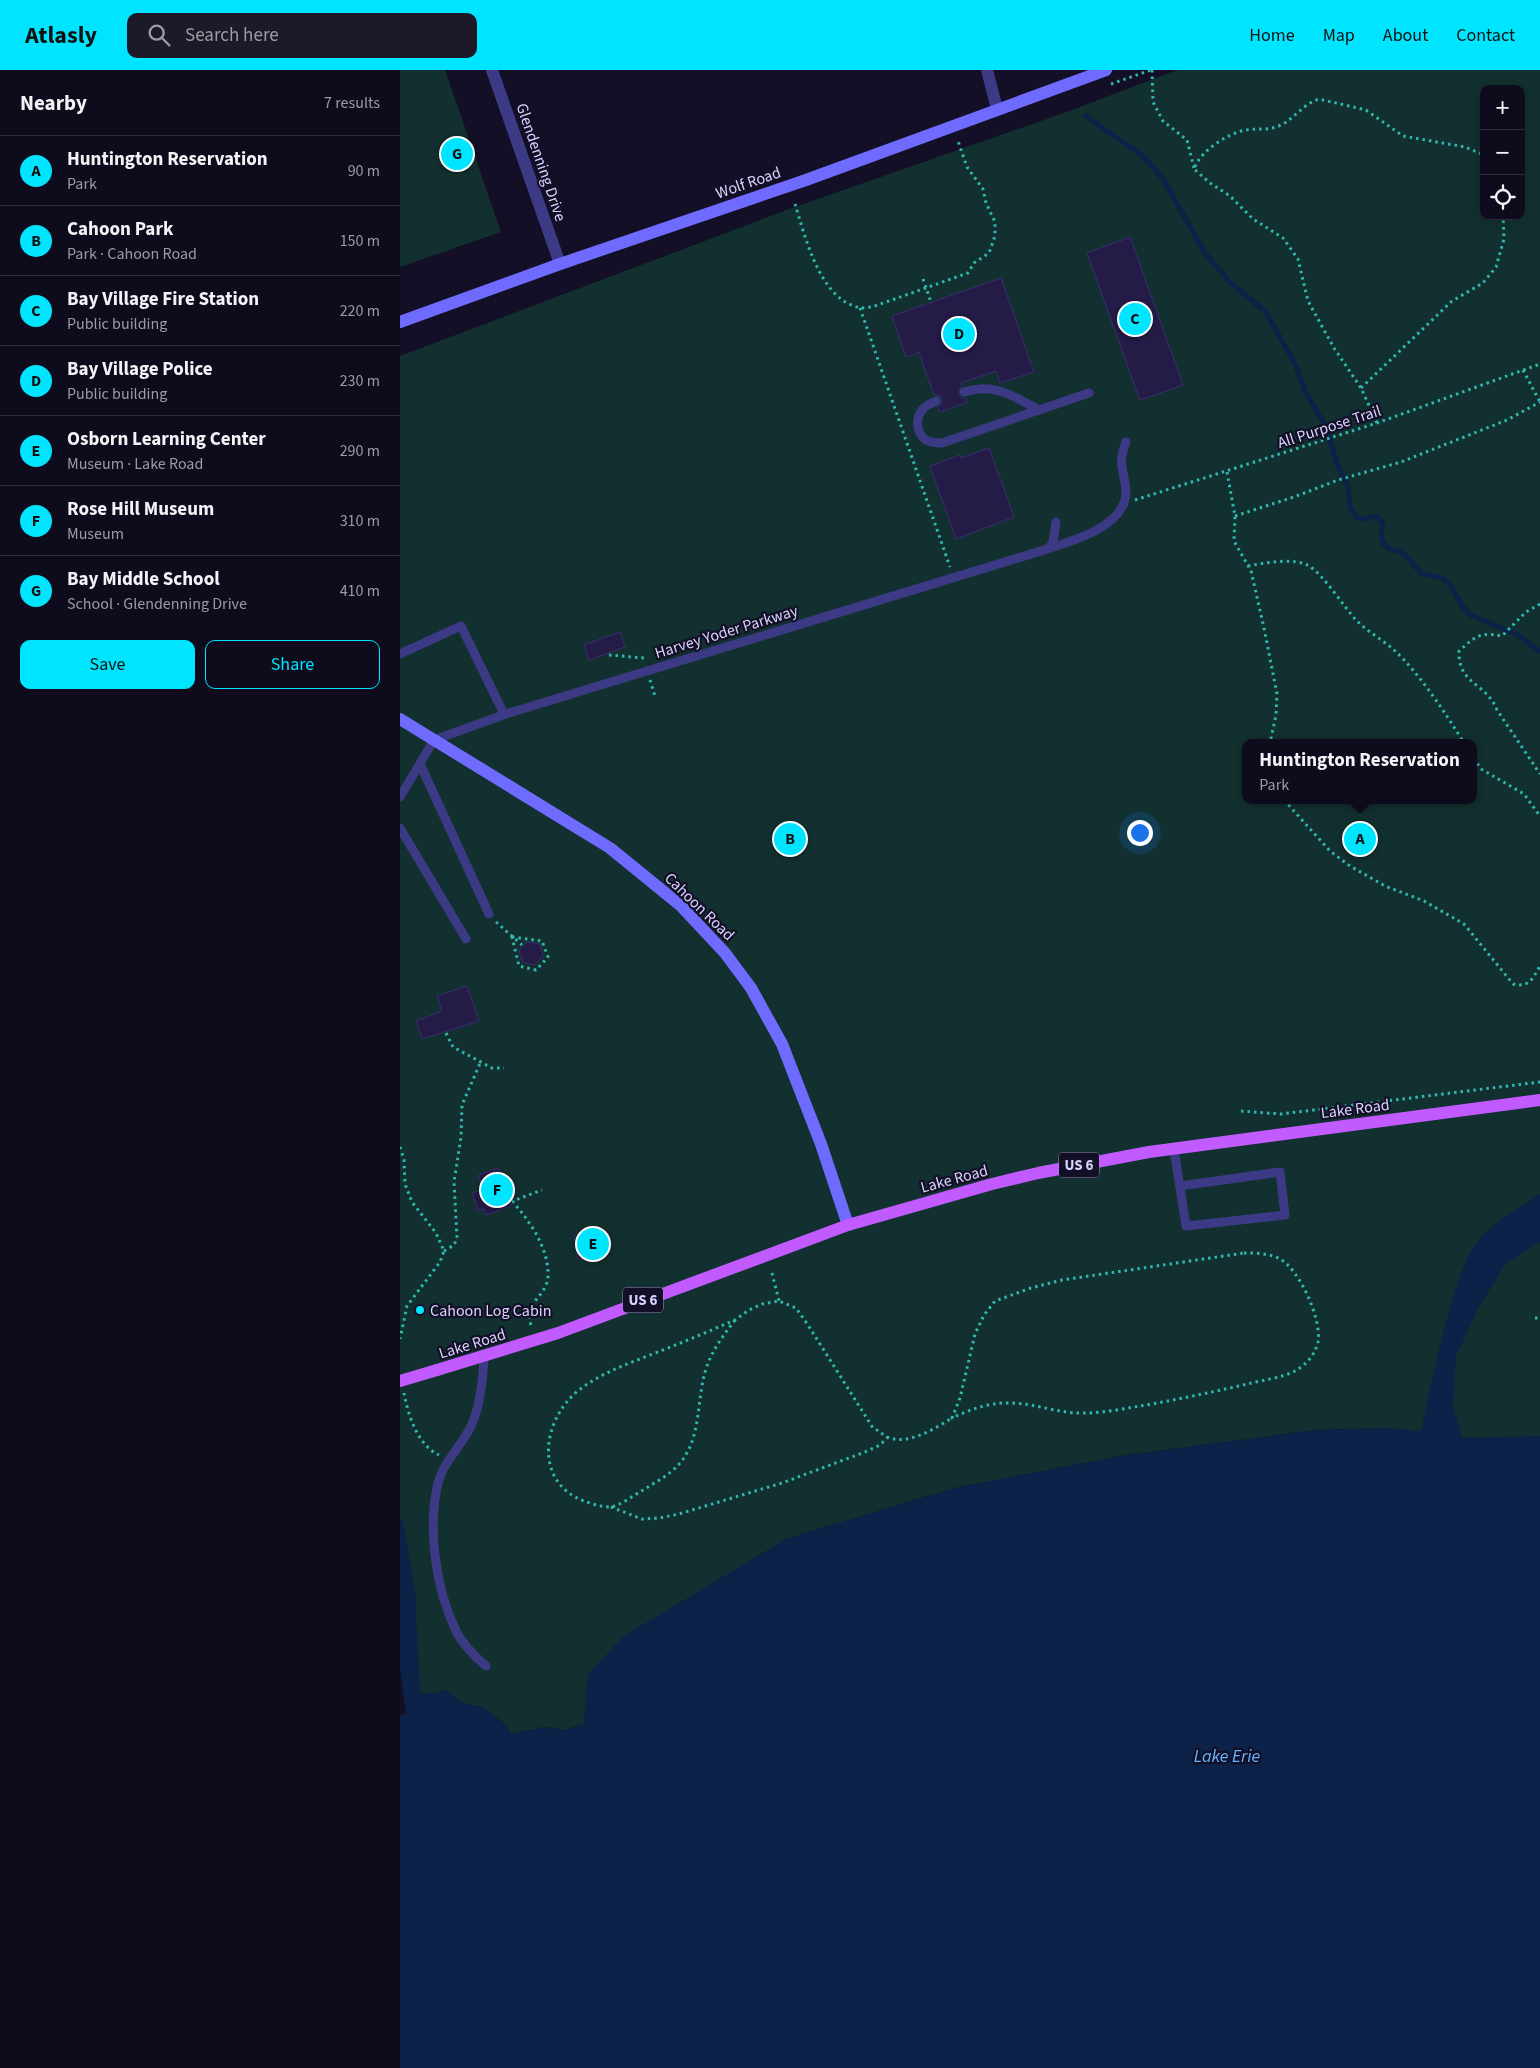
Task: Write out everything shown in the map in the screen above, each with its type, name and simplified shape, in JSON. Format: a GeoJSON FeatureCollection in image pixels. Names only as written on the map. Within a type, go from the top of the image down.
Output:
{"type":"FeatureCollection","features":[{"type":"Feature","properties":{"kind":"main road","name":"Lake Road"},"geometry":{"type":"LineString","coordinates":[[402,1384],[437,1370],[558,1333],[848,1225],[1038,1173],[1174,1149],[1540,1100]]}},
{"type":"Feature","properties":{"kind":"street","name":"Glendenning Drive"},"geometry":{"type":"LineString","coordinates":[[492,70],[560,264]]}},
{"type":"Feature","properties":{"kind":"street"},"geometry":{"type":"LineString","coordinates":[[987,70],[997,108]]}},
{"type":"Feature","properties":{"kind":"street","name":"Wolf Road"},"geometry":{"type":"LineString","coordinates":[[400,322],[560,264],[806,180],[997,108],[1106,70]]}},
{"type":"Feature","properties":{"kind":"street","name":"Cahoon Road"},"geometry":{"type":"LineString","coordinates":[[400,719],[610,848],[680,905],[725,953],[751,988],[782,1044],[821,1144],[848,1225]]}},
{"type":"Feature","properties":{"kind":"lane"},"geometry":{"type":"LineString","coordinates":[[964,392],[976,388],[991,388],[1003,391],[1039,410]]}},
{"type":"Feature","properties":{"kind":"lane"},"geometry":{"type":"LineString","coordinates":[[936,401],[925,406],[918,414],[917,424],[919,431],[925,439],[932,443],[942,443],[1089,393]]}},
{"type":"Feature","properties":{"kind":"lane"},"geometry":{"type":"LineString","coordinates":[[1124,504],[1126,492],[1121,455],[1126,442]]}},
{"type":"Feature","properties":{"kind":"lane","name":"Harvey Yoder Parkway"},"geometry":{"type":"LineString","coordinates":[[434,740],[504,714],[1028,555],[1096,532],[1120,511],[1124,504]]}},
{"type":"Feature","properties":{"kind":"lane"},"geometry":{"type":"LineString","coordinates":[[1049,548],[1053,543],[1056,522]]}},
{"type":"Feature","properties":{"kind":"lane"},"geometry":{"type":"LineString","coordinates":[[400,654],[460,626],[504,714]]}},
{"type":"Feature","properties":{"kind":"lane"},"geometry":{"type":"LineString","coordinates":[[400,797],[434,740]]}},
{"type":"Feature","properties":{"kind":"lane"},"geometry":{"type":"LineString","coordinates":[[420,764],[489,914]]}},
{"type":"Feature","properties":{"kind":"lane"},"geometry":{"type":"LineString","coordinates":[[400,828],[466,939]]}},
{"type":"Feature","properties":{"kind":"lane"},"geometry":{"type":"LineString","coordinates":[[1174,1149],[1186,1226],[1285,1215],[1280,1172],[1180,1186]]}},
{"type":"Feature","properties":{"kind":"lane"},"geometry":{"type":"LineString","coordinates":[[484,1357],[482,1388],[472,1424],[448,1459],[438,1483],[433,1554],[445,1605],[457,1633],[474,1656],[486,1666]]}},
{"type":"Feature","properties":{"kind":"path"},"geometry":{"type":"LineString","coordinates":[[1152,70],[1153,102],[1163,121],[1187,140],[1194,169],[1210,183],[1230,196],[1253,219],[1282,238],[1298,259],[1308,301],[1334,348],[1361,388],[1377,424]]}},
{"type":"Feature","properties":{"kind":"path"},"geometry":{"type":"LineString","coordinates":[[1194,169],[1199,158],[1224,139],[1245,130],[1270,129],[1282,124],[1300,109],[1319,99],[1366,110],[1402,136],[1465,147],[1480,154]]}},
{"type":"Feature","properties":{"kind":"path"},"geometry":{"type":"LineString","coordinates":[[794,204],[818,271],[836,295],[860,308],[872,307],[968,273],[974,263],[989,253],[995,236],[994,222],[983,190],[967,167],[958,141]]}},
{"type":"Feature","properties":{"kind":"path"},"geometry":{"type":"LineString","coordinates":[[1361,388],[1452,301],[1483,283],[1496,267],[1504,240],[1503,220]]}},
{"type":"Feature","properties":{"kind":"path"},"geometry":{"type":"LineString","coordinates":[[923,279],[931,302]]}},
{"type":"Feature","properties":{"kind":"path"},"geometry":{"type":"LineString","coordinates":[[860,308],[953,578]]}},
{"type":"Feature","properties":{"kind":"path","name":"All Purpose Trail"},"geometry":{"type":"LineString","coordinates":[[1124,504],[1377,424],[1540,364]]}},
{"type":"Feature","properties":{"kind":"path"},"geometry":{"type":"LineString","coordinates":[[1235,516],[1294,497],[1338,480],[1401,462],[1507,420],[1540,402],[1523,370]]}},
{"type":"Feature","properties":{"kind":"path"},"geometry":{"type":"LineString","coordinates":[[1227,472],[1235,516],[1234,541],[1251,571],[1277,694],[1276,715],[1271,739]]}},
{"type":"Feature","properties":{"kind":"path"},"geometry":{"type":"LineString","coordinates":[[1248,566],[1297,562],[1309,566],[1357,621],[1396,652],[1416,676],[1461,739]]}},
{"type":"Feature","properties":{"kind":"path"},"geometry":{"type":"LineString","coordinates":[[1540,604],[1526,612],[1502,636],[1482,634],[1459,651],[1462,670],[1470,681],[1484,690],[1493,700],[1497,710],[1540,774]]}},
{"type":"Feature","properties":{"kind":"path"},"geometry":{"type":"LineString","coordinates":[[1477,763],[1481,769],[1524,794],[1540,816]]}},
{"type":"Feature","properties":{"kind":"path"},"geometry":{"type":"LineString","coordinates":[[1288,804],[1330,851],[1350,866],[1385,886],[1424,901],[1464,924],[1514,984],[1521,986],[1530,983],[1540,966]]}},
{"type":"Feature","properties":{"kind":"path"},"geometry":{"type":"LineString","coordinates":[[489,914],[522,945]]}},
{"type":"Feature","properties":{"kind":"path"},"geometry":{"type":"LineString","coordinates":[[512,937],[542,941],[548,957],[536,970],[519,966],[512,937]]}},
{"type":"Feature","properties":{"kind":"path"},"geometry":{"type":"LineString","coordinates":[[446,1034],[453,1047],[492,1068],[504,1068]]}},
{"type":"Feature","properties":{"kind":"path"},"geometry":{"type":"LineString","coordinates":[[400,1339],[407,1306],[440,1262],[444,1251],[454,1245],[457,1238],[454,1182],[461,1137],[462,1105],[481,1061]]}},
{"type":"Feature","properties":{"kind":"path"},"geometry":{"type":"LineString","coordinates":[[1241,1111],[1281,1114],[1540,1082]]}},
{"type":"Feature","properties":{"kind":"path"},"geometry":{"type":"LineString","coordinates":[[400,1147],[404,1160],[404,1184],[412,1202],[436,1233],[444,1251]]}},
{"type":"Feature","properties":{"kind":"path"},"geometry":{"type":"LineString","coordinates":[[531,1325],[529,1309],[546,1287],[547,1264],[536,1233],[514,1201],[542,1190]]}},
{"type":"Feature","properties":{"kind":"path"},"geometry":{"type":"LineString","coordinates":[[888,1437],[880,1445],[865,1452],[782,1483],[679,1514],[642,1519],[611,1507],[575,1498],[562,1489],[552,1473],[548,1453],[550,1435],[559,1414],[578,1391],[604,1374],[735,1320],[748,1310],[762,1304],[779,1301],[796,1308],[873,1428],[888,1437],[902,1439],[916,1437],[952,1418],[985,1406],[1009,1402],[1064,1413],[1086,1413],[1224,1390],[1293,1372],[1304,1365],[1314,1354],[1318,1341],[1310,1301],[1291,1267],[1279,1258],[1261,1253],[1244,1253],[1102,1273],[1062,1280],[1010,1295],[995,1301],[984,1315],[975,1334],[960,1398],[952,1418]]}},
{"type":"Feature","properties":{"kind":"path"},"geometry":{"type":"LineString","coordinates":[[772,1273],[779,1301]]}},
{"type":"Feature","properties":{"kind":"path"},"geometry":{"type":"LineString","coordinates":[[1535,1318],[1540,1318]]}},
{"type":"Feature","properties":{"kind":"path"},"geometry":{"type":"LineString","coordinates":[[611,1507],[660,1480],[680,1464],[691,1446],[706,1370],[714,1349],[735,1320]]}},
{"type":"Feature","properties":{"kind":"path"},"geometry":{"type":"LineString","coordinates":[[402,1384],[406,1404],[417,1433],[435,1453],[448,1459]]}},
{"type":"Feature","properties":{"kind":"green space"},"geometry":{"type":"Polygon","coordinates":[[[400,70],[445,70],[501,232],[400,267],[400,70]]]}},
{"type":"Feature","properties":{"kind":"green space"},"geometry":{"type":"Polygon","coordinates":[[[1177,70],[1540,70],[1540,1510],[1388,1428],[1317,1430],[1127,1455],[955,1488],[786,1539],[588,1674],[584,1724],[564,1730],[544,1727],[512,1734],[506,1725],[482,1707],[462,1703],[446,1690],[436,1693],[420,1693],[400,1637],[400,356],[792,208],[1064,113],[1177,70]]]}},
{"type":"Feature","properties":{"kind":"water","name":"Lake Erie"},"geometry":{"type":"Polygon","coordinates":[[[1540,1194],[1540,1242],[1505,1265],[1479,1307],[1456,1356],[1453,1406],[1462,1438],[1540,1436],[1540,2068],[400,2068],[400,1715],[406,1713],[400,1669],[400,1517],[403,1523],[415,1590],[420,1693],[436,1693],[446,1690],[462,1703],[482,1707],[506,1725],[512,1734],[544,1727],[564,1730],[584,1724],[588,1674],[624,1636],[786,1539],[955,1488],[1127,1455],[1317,1430],[1388,1428],[1421,1431],[1449,1311],[1468,1257],[1478,1241],[1494,1226],[1540,1194]]]}},
{"type":"Feature","properties":{"kind":"building"},"geometry":{"type":"Polygon","coordinates":[[[1130,237],[1183,385],[1140,400],[1087,253],[1130,237]]]}},
{"type":"Feature","properties":{"kind":"building"},"geometry":{"type":"Polygon","coordinates":[[[1001,278],[1034,372],[1000,383],[996,371],[961,383],[962,386],[958,390],[958,394],[962,398],[966,398],[968,402],[939,412],[938,407],[942,404],[942,398],[939,395],[934,395],[919,352],[906,357],[892,316],[1001,278]]]}},
{"type":"Feature","properties":{"kind":"building"},"geometry":{"type":"Polygon","coordinates":[[[989,448],[1014,517],[956,539],[930,466],[960,455],[961,458],[989,448]]]}},
{"type":"Feature","properties":{"kind":"building"},"geometry":{"type":"Polygon","coordinates":[[[620,632],[625,647],[589,660],[584,645],[620,632]]]}},
{"type":"Feature","properties":{"kind":"building"},"geometry":{"type":"Polygon","coordinates":[[[527,942],[540,944],[543,956],[534,965],[523,962],[519,951],[527,942]]]}},
{"type":"Feature","properties":{"kind":"building"},"geometry":{"type":"Polygon","coordinates":[[[467,986],[479,1021],[422,1039],[416,1021],[442,1011],[437,996],[467,986]]]}},
{"type":"Feature","properties":{"kind":"building"},"geometry":{"type":"Polygon","coordinates":[[[498,1168],[511,1206],[486,1215],[484,1209],[478,1211],[472,1193],[483,1190],[478,1175],[498,1168]]]}},
{"type":"Feature","properties":{"kind":"building"},"geometry":{"type":"Polygon","coordinates":[[[603,1233],[606,1255],[578,1259],[574,1237],[603,1233]]]}},
{"type":"Feature","properties":{"kind":"waterway"},"geometry":{"type":"LineString","coordinates":[[1086,116],[1144,157],[1163,179],[1205,253],[1229,281],[1266,312],[1295,364],[1307,395],[1326,426],[1336,461],[1348,487],[1350,507],[1356,517],[1366,519],[1375,516],[1383,523],[1381,537],[1384,544],[1390,549],[1402,552],[1422,574],[1443,578],[1451,586],[1462,606],[1470,615],[1518,635],[1540,651]]}},
{"type":"Feature","properties":{"kind":"place","name":"Bay Middle School"},"geometry":{"type":"Point","coordinates":[457,154]}},
{"type":"Feature","properties":{"kind":"place","name":"Bay Village Fire Station"},"geometry":{"type":"Point","coordinates":[1135,319]}},
{"type":"Feature","properties":{"kind":"place","name":"Bay Village Police"},"geometry":{"type":"Point","coordinates":[959,334]}},
{"type":"Feature","properties":{"kind":"place","name":"Cahoon Park"},"geometry":{"type":"Point","coordinates":[790,839]}},
{"type":"Feature","properties":{"kind":"place","name":"Huntington Reservation"},"geometry":{"type":"Point","coordinates":[1360,839]}},
{"type":"Feature","properties":{"kind":"place","name":"Rose Hill Museum"},"geometry":{"type":"Point","coordinates":[497,1190]}},
{"type":"Feature","properties":{"kind":"place","name":"Osborn Learning Center"},"geometry":{"type":"Point","coordinates":[593,1244]}},
{"type":"Feature","properties":{"kind":"place","name":"Cahoon Log Cabin"},"geometry":{"type":"Point","coordinates":[420,1310]}}]}
